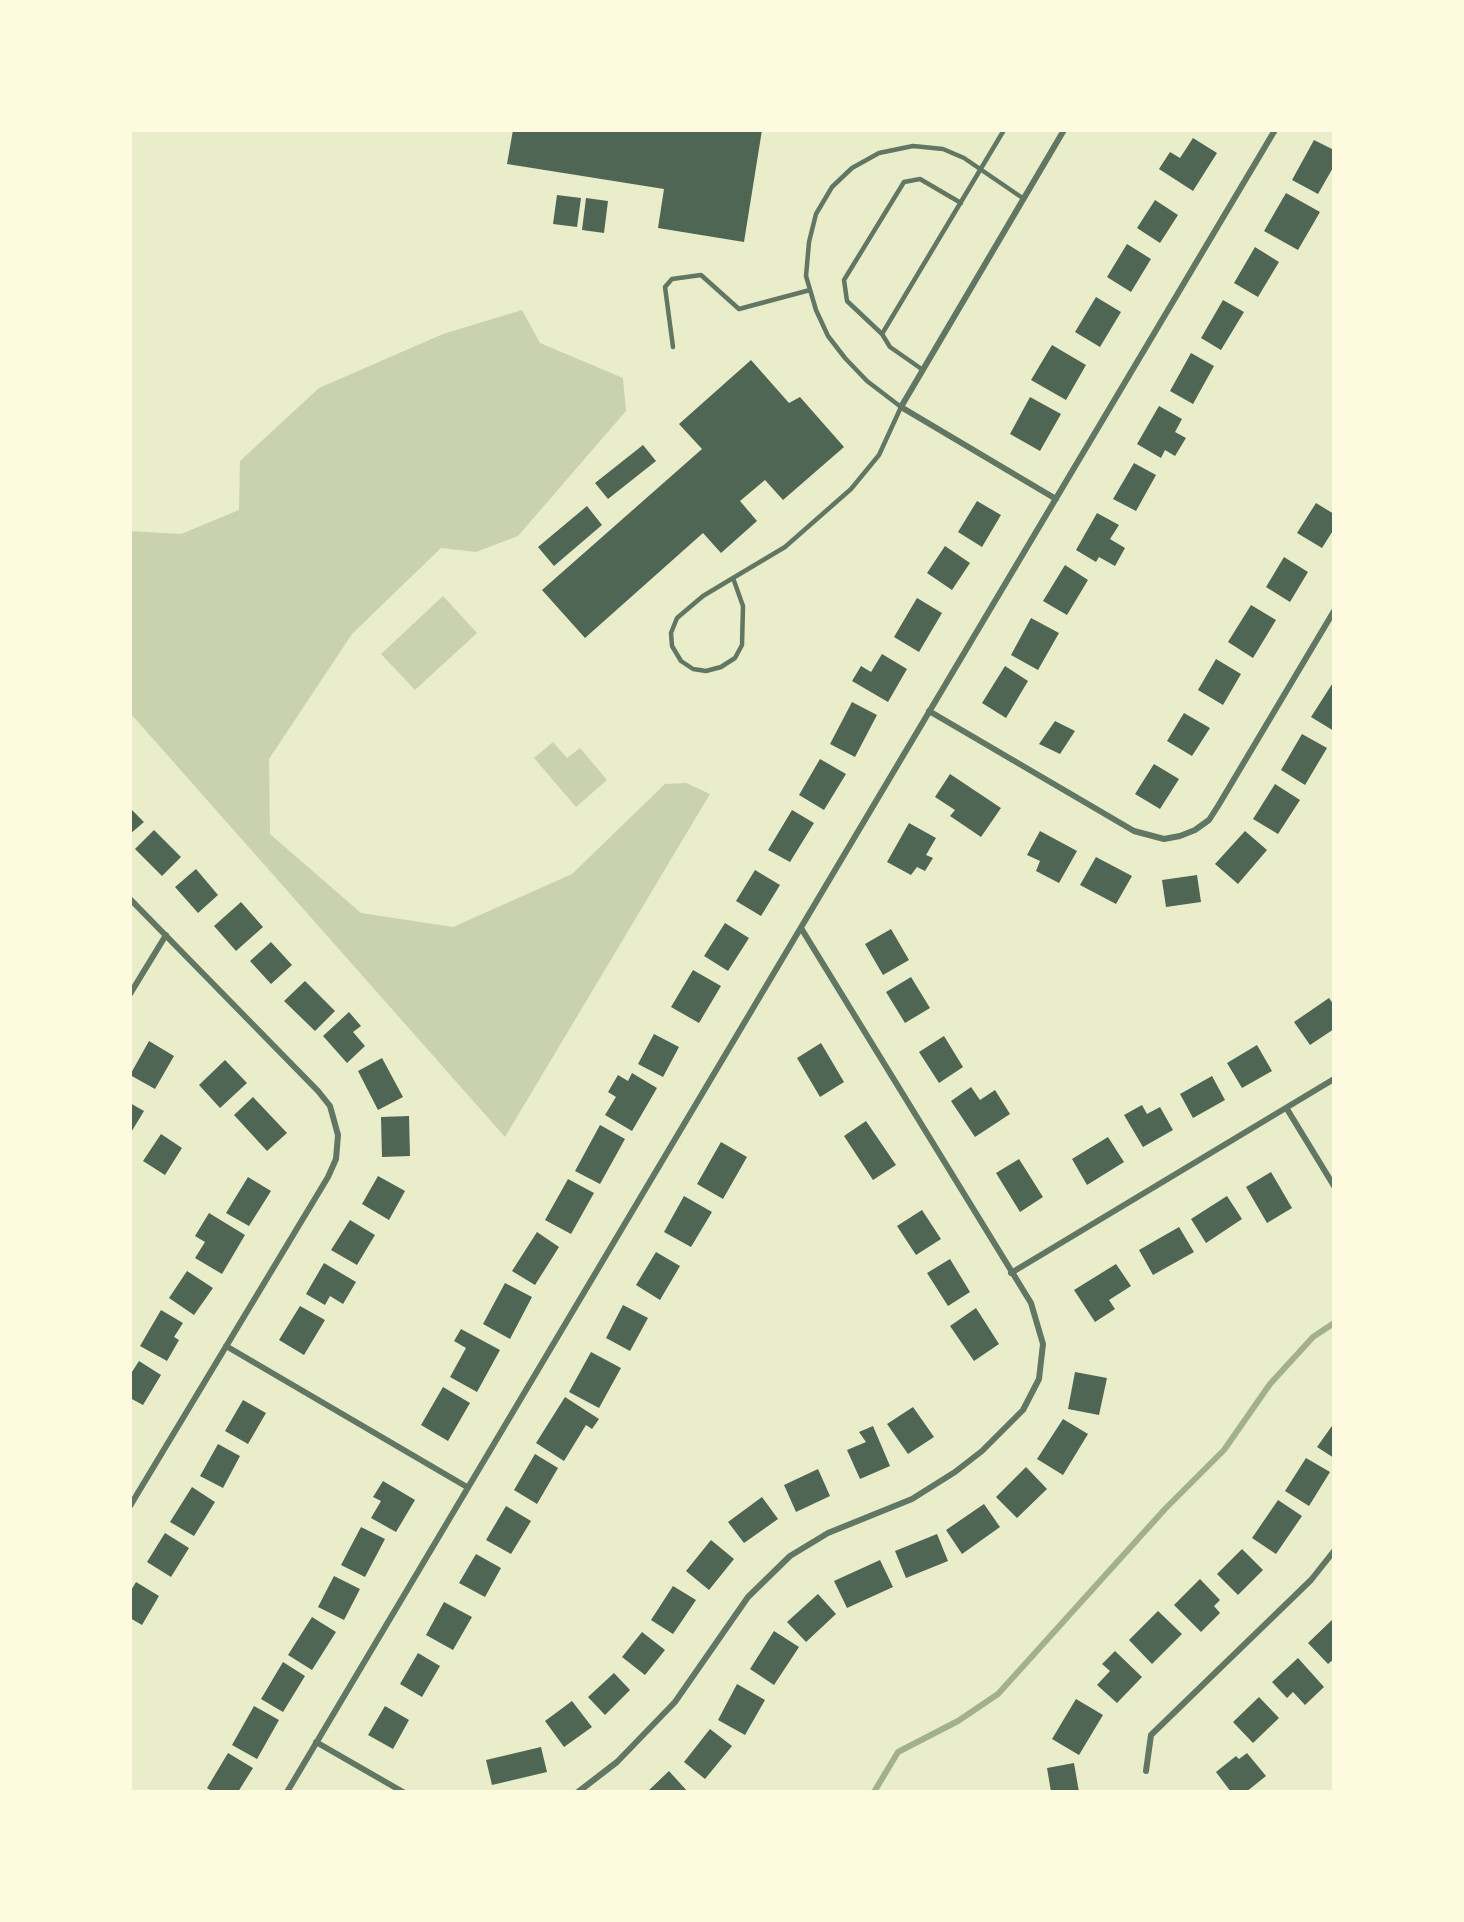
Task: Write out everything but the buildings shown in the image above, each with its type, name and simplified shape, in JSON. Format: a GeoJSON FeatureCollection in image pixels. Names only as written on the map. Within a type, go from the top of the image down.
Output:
{"type":"FeatureCollection","features":[{"type":"Feature","properties":{"kind":"street"},"geometry":{"type":"LineString","coordinates":[[1056,499],[901,407],[1064,130]]}},
{"type":"Feature","properties":{"kind":"street"},"geometry":{"type":"LineString","coordinates":[[287,1791],[1275,130]]}},
{"type":"Feature","properties":{"kind":"street"},"geometry":{"type":"LineString","coordinates":[[929,711],[1134,831],[1164,839],[1180,836],[1202,825],[1218,806],[1334,611]]}},
{"type":"Feature","properties":{"kind":"street"},"geometry":{"type":"LineString","coordinates":[[130,899],[318,1091],[330,1106],[338,1135],[336,1159],[130,1506]]}},
{"type":"Feature","properties":{"kind":"street"},"geometry":{"type":"LineString","coordinates":[[578,1791],[617,1762],[675,1702],[748,1597],[789,1556],[828,1533],[933,1487],[982,1451],[1023,1410],[1033,1395],[1039,1379],[1043,1344],[1031,1303],[801,928]]}},
{"type":"Feature","properties":{"kind":"street"},"geometry":{"type":"LineString","coordinates":[[130,994],[166,935]]}},
{"type":"Feature","properties":{"kind":"street"},"geometry":{"type":"LineString","coordinates":[[1011,1273],[1334,1079]]}},
{"type":"Feature","properties":{"kind":"street"},"geometry":{"type":"LineString","coordinates":[[1287,1109],[1334,1186]]}},
{"type":"Feature","properties":{"kind":"street"},"geometry":{"type":"LineString","coordinates":[[226,1346],[467,1487]]}},
{"type":"Feature","properties":{"kind":"street"},"geometry":{"type":"LineString","coordinates":[[1146,1771],[1151,1735],[1311,1580],[1334,1551]]}},
{"type":"Feature","properties":{"kind":"street"},"geometry":{"type":"LineString","coordinates":[[316,1742],[403,1791]]}},
{"type":"Feature","properties":{"kind":"lane"},"geometry":{"type":"LineString","coordinates":[[882,334],[1004,130]]}},
{"type":"Feature","properties":{"kind":"lane"},"geometry":{"type":"LineString","coordinates":[[733,578],[743,606],[742,645],[735,658],[721,667],[706,671],[693,669],[681,661],[672,646],[671,633],[677,618],[703,596],[733,578],[785,548],[851,489],[879,455],[901,407],[867,381],[845,358],[828,336],[816,310],[810,290],[807,264],[809,242],[816,214],[832,187],[852,168],[879,153],[913,146],[943,150],[964,158],[1023,199]]}},
{"type":"Feature","properties":{"kind":"lane"},"geometry":{"type":"LineString","coordinates":[[923,370],[890,347],[882,334],[847,301],[844,280],[904,182],[920,179],[961,203]]}},
{"type":"Feature","properties":{"kind":"lane"},"geometry":{"type":"LineString","coordinates":[[673,347],[665,287],[672,279],[701,275],[739,309],[810,290]]}},
{"type":"Feature","properties":{"kind":"green space"},"geometry":{"type":"Polygon","coordinates":[[[522,310],[540,343],[623,378],[626,411],[518,536],[476,552],[441,548],[352,634],[269,759],[270,834],[361,913],[453,927],[572,874],[665,784],[686,783],[710,794],[505,1137],[131,714],[130,531],[181,534],[239,510],[240,461],[319,388],[443,334],[522,310]]]}},
{"type":"Feature","properties":{"kind":"green space"},"geometry":{"type":"Polygon","coordinates":[[[443,596],[477,633],[415,690],[381,654],[443,596]]]}},
{"type":"Feature","properties":{"kind":"green space"},"geometry":{"type":"Polygon","coordinates":[[[553,742],[567,758],[580,748],[607,780],[576,807],[534,758],[553,742]]]}},
{"type":"Feature","properties":{"kind":"waterway"},"geometry":{"type":"LineString","coordinates":[[874,1792],[898,1752],[958,1721],[998,1694],[1165,1509],[1224,1450],[1270,1384],[1313,1337],[1334,1323]]}}]}
